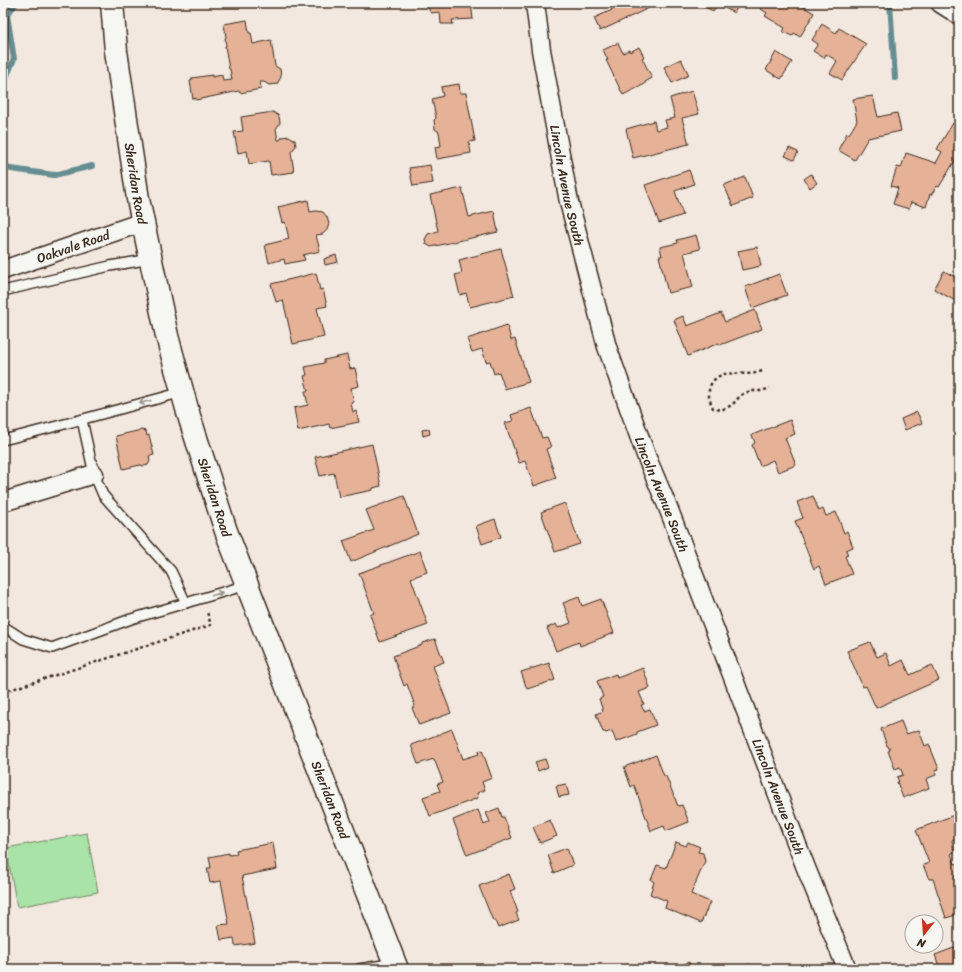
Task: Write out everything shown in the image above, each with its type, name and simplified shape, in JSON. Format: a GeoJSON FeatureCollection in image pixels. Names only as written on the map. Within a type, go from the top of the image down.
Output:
{"type":"FeatureCollection","features":[{"type":"Feature","properties":{"kind":"street","name":"Sheridan Road"},"geometry":{"type":"LineString","coordinates":[[112,3],[116,51],[138,199],[167,336],[183,392],[226,531],[396,966]]}},
{"type":"Feature","properties":{"kind":"street","name":"Lincoln Avenue South"},"geometry":{"type":"LineString","coordinates":[[535,3],[541,50],[569,202],[607,347],[648,458],[806,868],[847,969]]}},
{"type":"Feature","properties":{"kind":"street"},"geometry":{"type":"LineString","coordinates":[[940,3],[959,15]]}},
{"type":"Feature","properties":{"kind":"street","name":"Oakvale Road"},"geometry":{"type":"LineString","coordinates":[[3,270],[143,222]]}},
{"type":"Feature","properties":{"kind":"street"},"geometry":{"type":"LineString","coordinates":[[3,502],[94,474]]}},
{"type":"Feature","properties":{"kind":"lane"},"geometry":{"type":"LineString","coordinates":[[3,291],[110,266],[151,259]]}},
{"type":"Feature","properties":{"kind":"lane"},"geometry":{"type":"LineString","coordinates":[[3,440],[183,392]]}},
{"type":"Feature","properties":{"kind":"lane"},"geometry":{"type":"LineString","coordinates":[[82,420],[94,474],[103,494],[171,571],[186,604]]}},
{"type":"Feature","properties":{"kind":"lane"},"geometry":{"type":"LineString","coordinates":[[3,626],[23,639],[52,648],[131,619],[247,585]]}},
{"type":"Feature","properties":{"kind":"lane"},"geometry":{"type":"LineString","coordinates":[[359,969],[396,966]]}},
{"type":"Feature","properties":{"kind":"path"},"geometry":{"type":"LineString","coordinates":[[762,371],[755,374],[722,374],[714,378],[708,389],[713,408],[721,410],[732,405],[741,395],[750,391],[762,391],[770,388]]}},
{"type":"Feature","properties":{"kind":"path"},"geometry":{"type":"LineString","coordinates":[[3,692],[211,625],[206,608]]}},
{"type":"Feature","properties":{"kind":"green space"},"geometry":{"type":"Polygon","coordinates":[[[87,833],[98,892],[17,907],[6,848],[87,833]]]}},
{"type":"Feature","properties":{"kind":"building"},"geometry":{"type":"Polygon","coordinates":[[[418,3],[471,3],[473,19],[452,20],[453,24],[441,24],[440,12],[431,13],[428,5],[418,6],[418,3]]]}},
{"type":"Feature","properties":{"kind":"building"},"geometry":{"type":"Polygon","coordinates":[[[609,3],[649,3],[651,7],[600,31],[594,18],[612,10],[609,3]]]}},
{"type":"Feature","properties":{"kind":"building"},"geometry":{"type":"Polygon","coordinates":[[[697,3],[740,3],[734,13],[718,4],[713,11],[697,3]]]}},
{"type":"Feature","properties":{"kind":"building"},"geometry":{"type":"Polygon","coordinates":[[[764,3],[797,3],[814,13],[800,37],[794,33],[792,36],[783,32],[785,28],[765,16],[767,13],[761,9],[764,3]]]}},
{"type":"Feature","properties":{"kind":"building"},"geometry":{"type":"Polygon","coordinates":[[[247,20],[249,33],[251,33],[253,44],[271,40],[275,66],[280,69],[281,77],[277,84],[269,85],[264,82],[260,82],[261,89],[240,93],[239,91],[196,100],[196,98],[193,99],[190,81],[192,78],[222,75],[223,81],[232,80],[225,46],[226,37],[224,24],[247,20]]]}},
{"type":"Feature","properties":{"kind":"building"},"geometry":{"type":"Polygon","coordinates":[[[822,24],[836,33],[839,28],[866,44],[842,80],[830,73],[837,61],[826,54],[824,58],[813,51],[818,44],[812,40],[822,24]]]}},
{"type":"Feature","properties":{"kind":"building"},"geometry":{"type":"Polygon","coordinates":[[[618,43],[623,53],[629,50],[630,52],[639,47],[644,57],[642,58],[652,78],[645,82],[645,84],[623,95],[606,60],[608,60],[603,50],[618,43]]]}},
{"type":"Feature","properties":{"kind":"building"},"geometry":{"type":"Polygon","coordinates":[[[776,52],[792,62],[781,79],[766,70],[776,52]]]}},
{"type":"Feature","properties":{"kind":"building"},"geometry":{"type":"Polygon","coordinates":[[[681,59],[689,75],[672,83],[664,67],[681,59]]]}},
{"type":"Feature","properties":{"kind":"building"},"geometry":{"type":"Polygon","coordinates":[[[459,84],[460,93],[466,93],[475,141],[469,142],[471,153],[437,159],[435,147],[441,146],[439,132],[435,129],[434,120],[436,118],[432,99],[443,96],[441,87],[459,84]]]}},
{"type":"Feature","properties":{"kind":"building"},"geometry":{"type":"Polygon","coordinates":[[[692,91],[699,114],[682,118],[689,144],[633,158],[626,129],[654,121],[656,130],[667,127],[665,120],[675,118],[670,98],[692,91]]]}},
{"type":"Feature","properties":{"kind":"building"},"geometry":{"type":"Polygon","coordinates":[[[873,96],[878,117],[897,113],[901,131],[868,138],[855,160],[838,150],[847,133],[849,134],[857,121],[853,99],[873,96]]]}},
{"type":"Feature","properties":{"kind":"building"},"geometry":{"type":"Polygon","coordinates":[[[273,112],[279,116],[280,123],[276,129],[278,140],[282,137],[289,136],[295,140],[296,146],[291,152],[294,172],[271,175],[269,161],[249,164],[247,151],[238,153],[234,132],[243,131],[241,117],[273,112]]]}},
{"type":"Feature","properties":{"kind":"building"},"geometry":{"type":"Polygon","coordinates":[[[953,123],[959,127],[959,154],[939,187],[937,186],[931,195],[930,194],[926,207],[911,202],[909,209],[893,204],[898,188],[891,186],[897,167],[901,168],[906,153],[936,163],[942,152],[937,149],[953,123]]]}},
{"type":"Feature","properties":{"kind":"building"},"geometry":{"type":"Polygon","coordinates":[[[789,148],[798,152],[794,160],[785,156],[789,148]]]}},
{"type":"Feature","properties":{"kind":"building"},"geometry":{"type":"Polygon","coordinates":[[[430,165],[433,183],[413,186],[409,168],[430,165]]]}},
{"type":"Feature","properties":{"kind":"building"},"geometry":{"type":"Polygon","coordinates":[[[689,170],[694,184],[675,191],[683,215],[659,223],[645,185],[689,170]]]}},
{"type":"Feature","properties":{"kind":"building"},"geometry":{"type":"Polygon","coordinates":[[[811,174],[817,183],[810,188],[804,179],[811,174]]]}},
{"type":"Feature","properties":{"kind":"building"},"geometry":{"type":"Polygon","coordinates":[[[745,177],[753,198],[733,206],[724,185],[745,177]]]}},
{"type":"Feature","properties":{"kind":"building"},"geometry":{"type":"Polygon","coordinates":[[[462,188],[469,217],[494,211],[498,232],[431,247],[426,244],[425,239],[428,234],[438,231],[430,195],[462,188]]]}},
{"type":"Feature","properties":{"kind":"building"},"geometry":{"type":"Polygon","coordinates":[[[308,200],[310,212],[323,212],[327,217],[329,224],[327,230],[323,234],[316,235],[320,251],[303,255],[305,260],[285,264],[284,259],[269,263],[265,245],[289,239],[285,222],[282,223],[278,207],[308,200]]]}},
{"type":"Feature","properties":{"kind":"building"},"geometry":{"type":"Polygon","coordinates":[[[696,235],[700,249],[684,253],[693,287],[668,293],[659,256],[662,256],[660,247],[678,243],[677,240],[696,235]]]}},
{"type":"Feature","properties":{"kind":"building"},"geometry":{"type":"Polygon","coordinates":[[[757,247],[761,266],[742,270],[738,251],[757,247]]]}},
{"type":"Feature","properties":{"kind":"building"},"geometry":{"type":"Polygon","coordinates":[[[501,249],[514,296],[470,307],[466,293],[460,295],[455,275],[462,273],[459,260],[501,249]]]}},
{"type":"Feature","properties":{"kind":"building"},"geometry":{"type":"Polygon","coordinates":[[[336,255],[338,262],[325,265],[324,259],[336,255]]]}},
{"type":"Feature","properties":{"kind":"building"},"geometry":{"type":"Polygon","coordinates":[[[944,271],[959,279],[959,303],[934,289],[944,271]]]}},
{"type":"Feature","properties":{"kind":"building"},"geometry":{"type":"Polygon","coordinates":[[[316,273],[320,290],[323,289],[327,306],[317,308],[324,337],[293,344],[283,300],[276,302],[271,284],[316,273]]]}},
{"type":"Feature","properties":{"kind":"building"},"geometry":{"type":"Polygon","coordinates":[[[779,274],[787,295],[752,308],[745,287],[779,274]]]}},
{"type":"Feature","properties":{"kind":"building"},"geometry":{"type":"Polygon","coordinates":[[[755,310],[762,329],[720,345],[719,343],[688,356],[674,320],[683,316],[687,326],[721,313],[725,322],[755,310]]]}},
{"type":"Feature","properties":{"kind":"building"},"geometry":{"type":"Polygon","coordinates":[[[507,325],[511,340],[515,339],[529,382],[505,389],[499,372],[494,374],[490,361],[486,362],[482,349],[472,352],[467,339],[507,325]]]}},
{"type":"Feature","properties":{"kind":"building"},"geometry":{"type":"Polygon","coordinates":[[[347,355],[350,369],[355,368],[359,386],[351,388],[354,402],[351,403],[353,412],[356,411],[359,422],[330,428],[329,424],[298,431],[294,408],[308,405],[305,391],[308,391],[304,376],[307,375],[305,367],[324,363],[324,360],[347,355]]]}},
{"type":"Feature","properties":{"kind":"building"},"geometry":{"type":"Polygon","coordinates":[[[531,408],[542,438],[547,437],[551,447],[546,449],[556,478],[534,486],[525,461],[519,463],[505,423],[513,421],[511,415],[531,408]]]}},
{"type":"Feature","properties":{"kind":"building"},"geometry":{"type":"Polygon","coordinates":[[[917,412],[922,423],[905,430],[901,419],[917,412]]]}},
{"type":"Feature","properties":{"kind":"building"},"geometry":{"type":"Polygon","coordinates":[[[790,420],[795,434],[785,438],[796,465],[778,472],[773,460],[760,466],[752,445],[755,443],[752,435],[790,420]]]}},
{"type":"Feature","properties":{"kind":"building"},"geometry":{"type":"Polygon","coordinates":[[[429,429],[430,434],[423,436],[422,430],[429,429]]]}},
{"type":"Feature","properties":{"kind":"building"},"geometry":{"type":"Polygon","coordinates":[[[141,430],[146,431],[147,436],[149,435],[154,455],[149,456],[150,461],[148,465],[140,465],[123,469],[116,436],[141,430]]]}},
{"type":"Feature","properties":{"kind":"building"},"geometry":{"type":"Polygon","coordinates":[[[372,444],[381,486],[373,488],[373,490],[339,497],[334,473],[320,476],[315,457],[372,444]]]}},
{"type":"Feature","properties":{"kind":"building"},"geometry":{"type":"Polygon","coordinates":[[[404,496],[418,534],[351,562],[343,541],[374,530],[366,510],[404,496]]]}},
{"type":"Feature","properties":{"kind":"building"},"geometry":{"type":"Polygon","coordinates":[[[813,496],[819,511],[823,509],[826,516],[836,512],[844,533],[847,531],[853,547],[846,550],[848,555],[845,556],[852,574],[826,584],[819,566],[814,569],[795,521],[803,518],[797,502],[813,496]]]}},
{"type":"Feature","properties":{"kind":"building"},"geometry":{"type":"Polygon","coordinates":[[[565,503],[580,544],[555,552],[541,512],[565,503]]]}},
{"type":"Feature","properties":{"kind":"building"},"geometry":{"type":"Polygon","coordinates":[[[495,519],[501,537],[482,544],[476,526],[495,519]]]}},
{"type":"Feature","properties":{"kind":"building"},"geometry":{"type":"Polygon","coordinates":[[[420,551],[427,572],[411,578],[428,625],[380,642],[370,615],[374,613],[359,573],[420,551]]]}},
{"type":"Feature","properties":{"kind":"building"},"geometry":{"type":"Polygon","coordinates":[[[579,597],[582,606],[601,599],[614,633],[580,646],[579,642],[556,651],[547,628],[556,624],[558,628],[571,623],[563,603],[579,597]]]}},
{"type":"Feature","properties":{"kind":"building"},"geometry":{"type":"Polygon","coordinates":[[[435,639],[444,662],[433,666],[451,713],[419,725],[412,708],[415,706],[407,684],[404,686],[393,656],[435,639]]]}},
{"type":"Feature","properties":{"kind":"building"},"geometry":{"type":"Polygon","coordinates":[[[870,642],[877,657],[886,653],[891,666],[903,660],[910,675],[932,665],[939,680],[876,708],[866,686],[863,687],[847,651],[870,642]]]}},
{"type":"Feature","properties":{"kind":"building"},"geometry":{"type":"Polygon","coordinates":[[[549,663],[555,680],[527,689],[521,672],[549,663]]]}},
{"type":"Feature","properties":{"kind":"building"},"geometry":{"type":"Polygon","coordinates":[[[643,668],[650,688],[639,692],[644,704],[641,705],[644,711],[650,709],[656,725],[616,742],[612,731],[606,733],[603,732],[596,714],[603,711],[599,699],[603,697],[597,681],[616,674],[617,678],[643,668]]]}},
{"type":"Feature","properties":{"kind":"building"},"geometry":{"type":"Polygon","coordinates":[[[901,721],[906,734],[919,730],[925,746],[929,744],[939,769],[935,770],[936,775],[926,779],[929,788],[903,798],[897,782],[899,782],[897,777],[903,775],[900,767],[895,769],[888,751],[890,750],[881,729],[901,721]]]}},
{"type":"Feature","properties":{"kind":"building"},"geometry":{"type":"Polygon","coordinates":[[[452,729],[463,759],[479,754],[478,751],[482,750],[492,778],[482,782],[485,790],[477,793],[478,798],[430,816],[423,797],[440,791],[437,784],[443,782],[434,759],[418,764],[411,745],[452,729]]]}},
{"type":"Feature","properties":{"kind":"building"},"geometry":{"type":"Polygon","coordinates":[[[656,755],[678,806],[682,805],[689,822],[666,831],[664,826],[651,831],[634,785],[631,787],[624,767],[656,755]]]}},
{"type":"Feature","properties":{"kind":"building"},"geometry":{"type":"Polygon","coordinates":[[[545,759],[548,767],[538,771],[535,762],[545,759]]]}},
{"type":"Feature","properties":{"kind":"building"},"geometry":{"type":"Polygon","coordinates":[[[566,784],[569,795],[559,797],[556,786],[566,784]]]}},
{"type":"Feature","properties":{"kind":"building"},"geometry":{"type":"Polygon","coordinates":[[[499,808],[512,838],[467,855],[453,820],[478,810],[484,825],[490,822],[486,813],[499,808]]]}},
{"type":"Feature","properties":{"kind":"building"},"geometry":{"type":"Polygon","coordinates":[[[959,813],[959,837],[952,840],[954,852],[951,854],[955,864],[959,863],[959,914],[946,918],[933,879],[929,879],[923,865],[929,863],[916,830],[959,813]]]}},
{"type":"Feature","properties":{"kind":"building"},"geometry":{"type":"Polygon","coordinates":[[[550,820],[557,836],[540,843],[533,827],[550,820]]]}},
{"type":"Feature","properties":{"kind":"building"},"geometry":{"type":"Polygon","coordinates":[[[676,842],[686,846],[688,842],[700,847],[698,852],[703,853],[705,861],[691,894],[710,902],[701,923],[665,908],[667,901],[650,894],[654,882],[651,880],[657,865],[666,868],[676,842]]]}},
{"type":"Feature","properties":{"kind":"building"},"geometry":{"type":"Polygon","coordinates":[[[273,843],[277,869],[242,876],[255,943],[235,946],[234,938],[221,940],[218,925],[229,924],[221,881],[210,883],[207,868],[211,868],[209,857],[229,853],[229,855],[237,854],[236,850],[273,843]]]}},
{"type":"Feature","properties":{"kind":"building"},"geometry":{"type":"Polygon","coordinates":[[[567,848],[573,865],[554,873],[548,855],[567,848]]]}},
{"type":"Feature","properties":{"kind":"building"},"geometry":{"type":"Polygon","coordinates":[[[509,874],[515,889],[510,891],[518,912],[516,913],[519,920],[498,928],[495,921],[493,921],[479,886],[509,874]]]}},
{"type":"Feature","properties":{"kind":"building"},"geometry":{"type":"Polygon","coordinates":[[[959,946],[959,967],[954,969],[940,969],[935,955],[944,954],[944,952],[959,946]]]}},
{"type":"Feature","properties":{"kind":"building"},"geometry":{"type":"Polygon","coordinates":[[[689,962],[692,969],[671,969],[689,962]]]}},
{"type":"Feature","properties":{"kind":"building"},"geometry":{"type":"Polygon","coordinates":[[[750,964],[751,969],[737,969],[750,964]]]}},
{"type":"Feature","properties":{"kind":"waterway"},"geometry":{"type":"LineString","coordinates":[[3,85],[14,59],[7,15],[16,3]]}},
{"type":"Feature","properties":{"kind":"waterway"},"geometry":{"type":"LineString","coordinates":[[890,3],[895,78]]}},
{"type":"Feature","properties":{"kind":"waterway"},"geometry":{"type":"LineString","coordinates":[[3,164],[11,169],[54,175],[92,166]]}}]}
